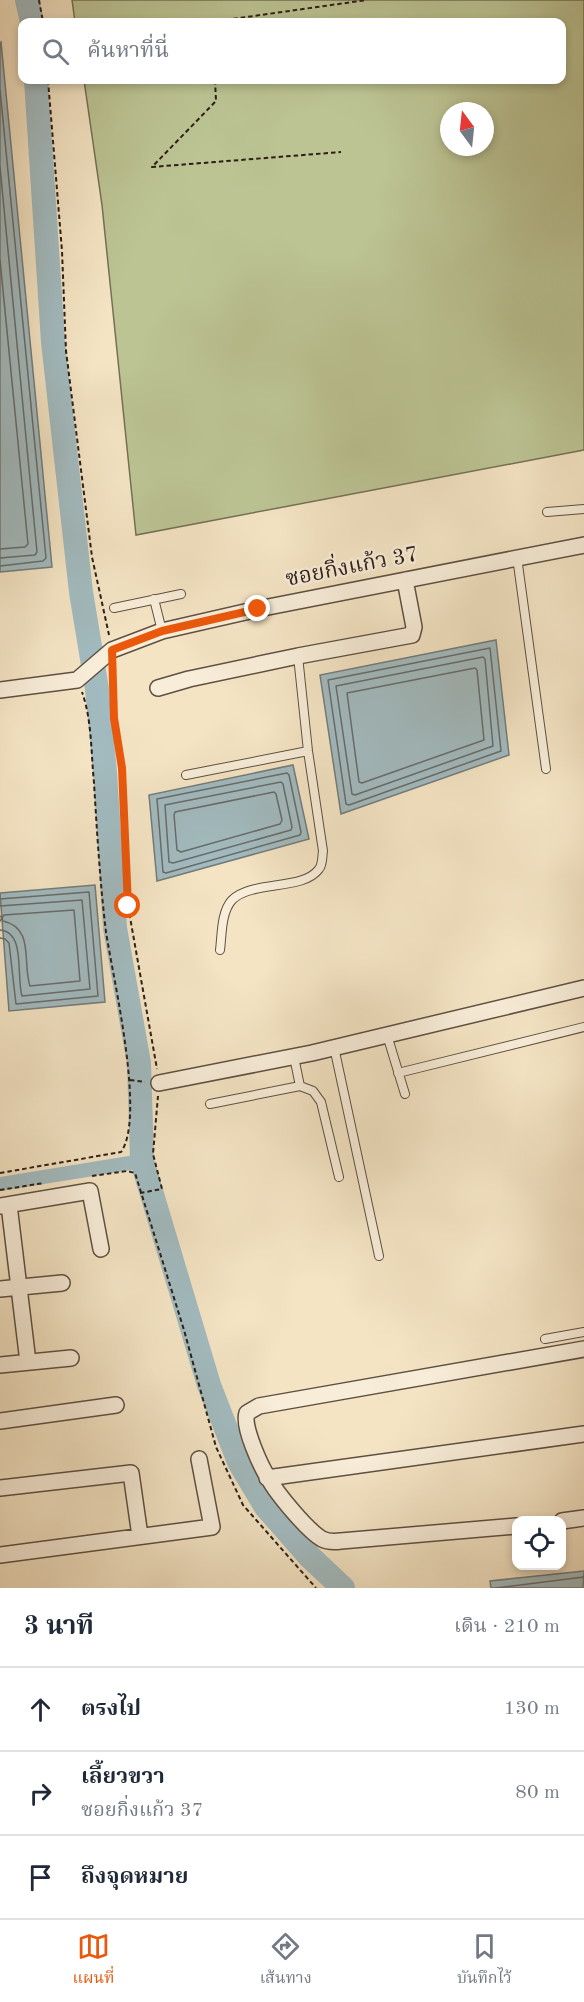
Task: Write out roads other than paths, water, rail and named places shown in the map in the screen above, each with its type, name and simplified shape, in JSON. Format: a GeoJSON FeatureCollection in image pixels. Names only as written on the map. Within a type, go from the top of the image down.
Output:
{"type":"FeatureCollection","features":[{"type":"Feature","properties":{"kind":"street","name":"ซอยกิ่งแก้ว 37"},"geometry":{"type":"LineString","coordinates":[[2,693],[77,680],[112,650],[162,631],[258,609],[584,545]]}},
{"type":"Feature","properties":{"kind":"street"},"geometry":{"type":"LineString","coordinates":[[158,688],[189,679],[412,634],[414,627],[405,580]]}},
{"type":"Feature","properties":{"kind":"street"},"geometry":{"type":"LineString","coordinates":[[159,1083],[294,1057],[584,988]]}},
{"type":"Feature","properties":{"kind":"street"},"geometry":{"type":"LineString","coordinates":[[28,1362],[19,1287],[4,1206],[90,1191],[101,1249]]}},
{"type":"Feature","properties":{"kind":"street"},"geometry":{"type":"LineString","coordinates":[[0,1289],[62,1283]]}},
{"type":"Feature","properties":{"kind":"street"},"geometry":{"type":"LineString","coordinates":[[512,1526],[329,1542],[314,1533],[267,1478],[246,1426],[247,1413],[253,1408],[584,1349]]}},
{"type":"Feature","properties":{"kind":"street"},"geometry":{"type":"LineString","coordinates":[[0,1365],[71,1358]]}},
{"type":"Feature","properties":{"kind":"street"},"geometry":{"type":"LineString","coordinates":[[0,1421],[116,1405]]}},
{"type":"Feature","properties":{"kind":"street"},"geometry":{"type":"LineString","coordinates":[[267,1478],[584,1434]]}},
{"type":"Feature","properties":{"kind":"street"},"geometry":{"type":"LineString","coordinates":[[0,1555],[212,1527],[199,1459]]}},
{"type":"Feature","properties":{"kind":"street"},"geometry":{"type":"LineString","coordinates":[[0,1488],[131,1473],[140,1536]]}},
{"type":"Feature","properties":{"kind":"street"},"geometry":{"type":"LineString","coordinates":[[566,1520],[584,1518]]}},
{"type":"Feature","properties":{"kind":"lane"},"geometry":{"type":"LineString","coordinates":[[547,512],[584,509]]}},
{"type":"Feature","properties":{"kind":"lane"},"geometry":{"type":"LineString","coordinates":[[517,557],[546,769]]}},
{"type":"Feature","properties":{"kind":"lane"},"geometry":{"type":"LineString","coordinates":[[114,608],[181,594]]}},
{"type":"Feature","properties":{"kind":"lane"},"geometry":{"type":"LineString","coordinates":[[154,599],[162,631]]}},
{"type":"Feature","properties":{"kind":"lane"},"geometry":{"type":"LineString","coordinates":[[220,950],[224,919],[231,901],[246,892],[307,878],[319,870],[322,864],[323,851],[308,751],[298,656]]}},
{"type":"Feature","properties":{"kind":"lane"},"geometry":{"type":"LineString","coordinates":[[186,775],[308,751]]}},
{"type":"Feature","properties":{"kind":"lane"},"geometry":{"type":"LineString","coordinates":[[398,1073],[584,1027]]}},
{"type":"Feature","properties":{"kind":"lane"},"geometry":{"type":"LineString","coordinates":[[387,1035],[405,1094]]}},
{"type":"Feature","properties":{"kind":"lane"},"geometry":{"type":"LineString","coordinates":[[334,1047],[380,1256]]}},
{"type":"Feature","properties":{"kind":"lane"},"geometry":{"type":"LineString","coordinates":[[294,1057],[300,1086]]}},
{"type":"Feature","properties":{"kind":"lane"},"geometry":{"type":"LineString","coordinates":[[210,1104],[300,1086],[313,1091],[321,1102],[339,1177]]}},
{"type":"Feature","properties":{"kind":"lane"},"geometry":{"type":"LineString","coordinates":[[545,1339],[584,1332]]}},
{"type":"Feature","properties":{"kind":"water"},"geometry":{"type":"Polygon","coordinates":[[[0,43],[52,567],[0,572],[0,43]]]}},
{"type":"Feature","properties":{"kind":"water"},"geometry":{"type":"Polygon","coordinates":[[[496,640],[509,755],[341,814],[320,675],[496,640]]]}},
{"type":"Feature","properties":{"kind":"water"},"geometry":{"type":"Polygon","coordinates":[[[293,765],[309,839],[157,881],[149,795],[293,765]]]}},
{"type":"Feature","properties":{"kind":"water"},"geometry":{"type":"Polygon","coordinates":[[[95,885],[105,1002],[9,1011],[0,893],[95,885]]]}},
{"type":"Feature","properties":{"kind":"water"},"geometry":{"type":"Polygon","coordinates":[[[584,1571],[583,1588],[491,1588],[490,1581],[584,1571]]]}},
{"type":"Feature","properties":{"kind":"waterway"},"geometry":{"type":"LineString","coordinates":[[27,0],[31,18]]}},
{"type":"Feature","properties":{"kind":"waterway"},"geometry":{"type":"LineString","coordinates":[[36,84],[53,342],[81,592],[97,689],[115,928],[139,1063],[142,1161],[209,1385],[239,1462],[266,1507],[310,1557],[343,1588]]}},
{"type":"Feature","properties":{"kind":"waterway"},"geometry":{"type":"LineString","coordinates":[[0,1184],[142,1161]]}}]}
